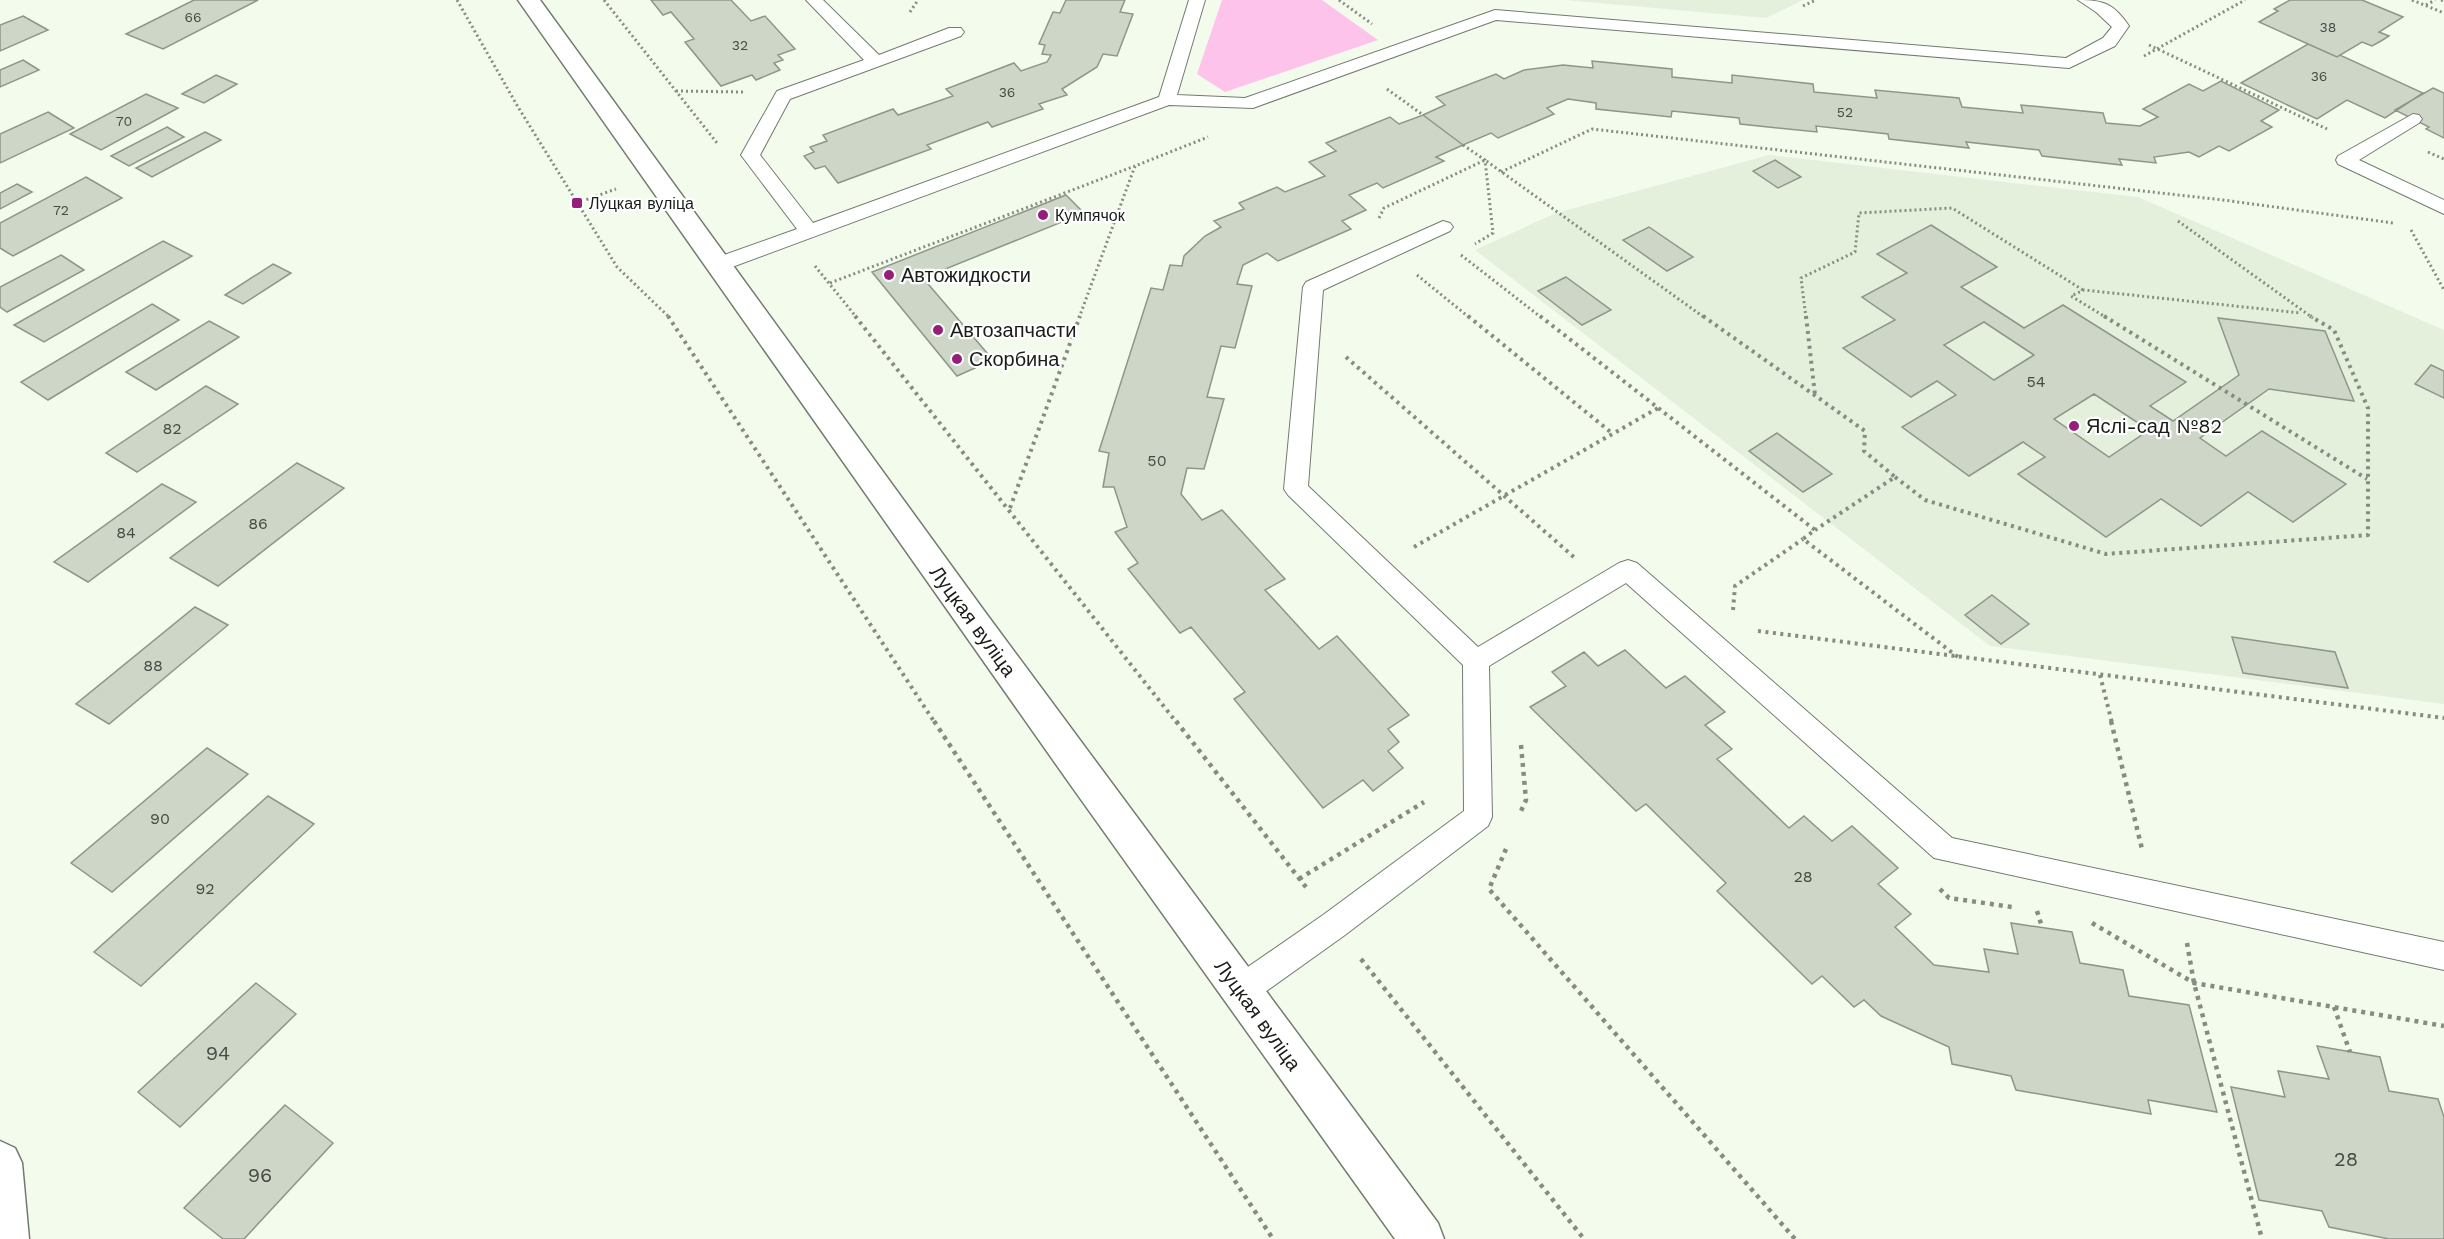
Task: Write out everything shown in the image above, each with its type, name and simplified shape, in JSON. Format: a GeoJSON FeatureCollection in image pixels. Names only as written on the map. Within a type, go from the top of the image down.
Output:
{"type":"FeatureCollection","features":[{"type":"Feature","properties":{"kind":"main road","name":"Луцкая вуліца"},"geometry":{"type":"LineString","coordinates":[[529,0],[1240,991],[1422,1239]]}},
{"type":"Feature","properties":{"kind":"main road"},"geometry":{"type":"LineString","coordinates":[[0,1163],[7,1239]]}},
{"type":"Feature","properties":{"kind":"lane"},"geometry":{"type":"LineString","coordinates":[[814,0],[876,62]]}},
{"type":"Feature","properties":{"kind":"lane"},"geometry":{"type":"LineString","coordinates":[[1167,100],[1197,0]]}},
{"type":"Feature","properties":{"kind":"lane"},"geometry":{"type":"LineString","coordinates":[[717,265],[1167,100],[1247,104],[1495,15],[2069,63],[2109,42],[2121,26],[2102,2]]}},
{"type":"Feature","properties":{"kind":"lane"},"geometry":{"type":"LineString","coordinates":[[809,231],[750,155],[783,95],[955,32]]}},
{"type":"Feature","properties":{"kind":"lane"},"geometry":{"type":"LineString","coordinates":[[2413,119],[2345,160],[2444,208]]}},
{"type":"Feature","properties":{"kind":"lane"},"geometry":{"type":"LineString","coordinates":[[1240,991],[1335,925],[1478,817],[1476,661],[1296,489],[1312,287],[1443,227]]}},
{"type":"Feature","properties":{"kind":"lane"},"geometry":{"type":"LineString","coordinates":[[1476,661],[1628,570],[1944,849],[2444,956]]}},
{"type":"Feature","properties":{"kind":"path"},"geometry":{"type":"LineString","coordinates":[[458,0],[518,107],[617,267],[669,317],[1273,1239]]}},
{"type":"Feature","properties":{"kind":"path"},"geometry":{"type":"LineString","coordinates":[[604,0],[718,146]]}},
{"type":"Feature","properties":{"kind":"path"},"geometry":{"type":"LineString","coordinates":[[2139,58],[2245,0]]}},
{"type":"Feature","properties":{"kind":"path"},"geometry":{"type":"LineString","coordinates":[[2412,0],[2444,14]]}},
{"type":"Feature","properties":{"kind":"path"},"geometry":{"type":"LineString","coordinates":[[2425,6],[2435,0]]}},
{"type":"Feature","properties":{"kind":"path"},"geometry":{"type":"LineString","coordinates":[[2115,34],[2159,48],[2366,148]]}},
{"type":"Feature","properties":{"kind":"path"},"geometry":{"type":"LineString","coordinates":[[1379,84],[1423,115]]}},
{"type":"Feature","properties":{"kind":"path"},"geometry":{"type":"LineString","coordinates":[[1501,172],[1592,129],[2223,200],[2396,223]]}},
{"type":"Feature","properties":{"kind":"path"},"geometry":{"type":"LineString","coordinates":[[830,283],[1209,136]]}},
{"type":"Feature","properties":{"kind":"path"},"geometry":{"type":"LineString","coordinates":[[1463,145],[1865,431],[1864,451],[1925,500],[2106,555],[2368,535],[2368,408],[2334,330],[2304,313],[2178,221]]}},
{"type":"Feature","properties":{"kind":"path"},"geometry":{"type":"LineString","coordinates":[[1375,226],[1384,208],[1485,160]]}},
{"type":"Feature","properties":{"kind":"path"},"geometry":{"type":"LineString","coordinates":[[1485,160],[1493,233],[1458,254],[1815,530]]}},
{"type":"Feature","properties":{"kind":"path"},"geometry":{"type":"LineString","coordinates":[[1010,509],[1135,166]]}},
{"type":"Feature","properties":{"kind":"path"},"geometry":{"type":"LineString","coordinates":[[1815,396],[1801,278],[1855,252],[1859,213],[1952,208],[2084,290],[2304,313]]}},
{"type":"Feature","properties":{"kind":"path"},"geometry":{"type":"LineString","coordinates":[[2408,225],[2417,226]]}},
{"type":"Feature","properties":{"kind":"path"},"geometry":{"type":"LineString","coordinates":[[791,237],[1010,509],[1584,1239]]}},
{"type":"Feature","properties":{"kind":"path"},"geometry":{"type":"LineString","coordinates":[[1388,252],[1613,434]]}},
{"type":"Feature","properties":{"kind":"path"},"geometry":{"type":"LineString","coordinates":[[2084,290],[2072,296],[2368,480]]}},
{"type":"Feature","properties":{"kind":"path"},"geometry":{"type":"LineString","coordinates":[[1309,325],[1604,584]]}},
{"type":"Feature","properties":{"kind":"path"},"geometry":{"type":"LineString","coordinates":[[1378,568],[1658,408]]}},
{"type":"Feature","properties":{"kind":"path"},"geometry":{"type":"LineString","coordinates":[[1733,628],[1735,586],[1895,477]]}},
{"type":"Feature","properties":{"kind":"path"},"geometry":{"type":"LineString","coordinates":[[1803,539],[1958,657]]}},
{"type":"Feature","properties":{"kind":"path"},"geometry":{"type":"LineString","coordinates":[[1686,622],[2444,718]]}},
{"type":"Feature","properties":{"kind":"path"},"geometry":{"type":"LineString","coordinates":[[2100,675],[2166,897],[2194,982],[2262,1239]]}},
{"type":"Feature","properties":{"kind":"path"},"geometry":{"type":"LineString","coordinates":[[1518,820],[1526,800],[1521,743]]}},
{"type":"Feature","properties":{"kind":"path"},"geometry":{"type":"LineString","coordinates":[[1299,879],[1431,798]]}},
{"type":"Feature","properties":{"kind":"path"},"geometry":{"type":"LineString","coordinates":[[1510,840],[1490,890],[1795,1239]]}},
{"type":"Feature","properties":{"kind":"path"},"geometry":{"type":"LineString","coordinates":[[1933,883],[1949,898],[2015,907]]}},
{"type":"Feature","properties":{"kind":"path"},"geometry":{"type":"LineString","coordinates":[[2026,909],[2048,912]]}},
{"type":"Feature","properties":{"kind":"path"},"geometry":{"type":"LineString","coordinates":[[2037,910],[2042,927]]}},
{"type":"Feature","properties":{"kind":"path"},"geometry":{"type":"LineString","coordinates":[[2091,922],[2194,982],[2444,1026]]}},
{"type":"Feature","properties":{"kind":"path"},"geometry":{"type":"LineString","coordinates":[[2334,1007],[2350,1052]]}},
{"type":"Feature","properties":{"kind":"shaded area"},"geometry":{"type":"Polygon","coordinates":[[[1222,0],[1322,0],[1378,40],[1225,92],[1197,74],[1222,0]]]}},
{"type":"Feature","properties":{"kind":"shaded area"},"geometry":{"type":"Polygon","coordinates":[[[1565,0],[1803,0],[1766,18],[1565,0]]]}},
{"type":"Feature","properties":{"kind":"shaded area","name":"Яслі-сад №82"},"geometry":{"type":"Polygon","coordinates":[[[1769,155],[2138,197],[2444,330],[2444,704],[1990,646],[1475,250],[1556,213],[1769,155]]]}},
{"type":"Feature","properties":{"kind":"building"},"geometry":{"type":"Polygon","coordinates":[[[194,0],[258,0],[163,49],[126,34],[194,0]]]}},
{"type":"Feature","properties":{"kind":"building"},"geometry":{"type":"Polygon","coordinates":[[[651,0],[731,0],[751,21],[765,16],[795,49],[778,55],[783,60],[774,63],[780,70],[756,80],[752,75],[721,86],[685,42],[694,39],[671,12],[663,15],[651,0]]]}},
{"type":"Feature","properties":{"kind":"building"},"geometry":{"type":"Polygon","coordinates":[[[1066,0],[1125,0],[1120,12],[1133,14],[1117,56],[1103,54],[1097,67],[1062,89],[1067,95],[1039,104],[1043,109],[992,127],[988,122],[927,145],[931,149],[838,183],[825,166],[815,169],[804,156],[814,152],[810,147],[827,141],[823,135],[893,109],[898,115],[953,96],[946,89],[1014,63],[1021,71],[1047,62],[1051,55],[1042,54],[1045,45],[1039,44],[1053,12],[1060,13],[1066,0]]]}},
{"type":"Feature","properties":{"kind":"building"},"geometry":{"type":"Polygon","coordinates":[[[2290,0],[2362,0],[2403,17],[2379,32],[2389,36],[2381,41],[2372,46],[2362,42],[2337,57],[2259,22],[2278,11],[2274,9],[2290,0]]]}},
{"type":"Feature","properties":{"kind":"building"},"geometry":{"type":"Polygon","coordinates":[[[23,16],[48,30],[0,51],[0,25],[23,16]]]}},
{"type":"Feature","properties":{"kind":"building"},"geometry":{"type":"Polygon","coordinates":[[[2308,44],[2337,57],[2340,55],[2423,93],[2385,118],[2347,100],[2317,119],[2241,83],[2308,44]]]}},
{"type":"Feature","properties":{"kind":"building"},"geometry":{"type":"Polygon","coordinates":[[[23,60],[39,70],[0,87],[0,70],[23,60]]]}},
{"type":"Feature","properties":{"kind":"building"},"geometry":{"type":"Polygon","coordinates":[[[1592,61],[1672,69],[1672,77],[1732,83],[1732,75],[1813,84],[1814,92],[1877,98],[1875,90],[1959,98],[1962,107],[2023,113],[2021,105],[2103,113],[2106,123],[2140,126],[2158,117],[2143,109],[2189,84],[2203,91],[2221,81],[2279,110],[2261,121],[2272,127],[2229,151],[2219,146],[2199,157],[2189,152],[2154,157],[2156,163],[2119,159],[2122,165],[2042,156],[2039,150],[1966,142],[1969,148],[1889,139],[1888,134],[1816,126],[1817,132],[1740,124],[1739,118],[1672,111],[1671,117],[1596,109],[1596,103],[1568,99],[1547,108],[1554,114],[1498,138],[1491,133],[1463,145],[1423,115],[1445,105],[1436,97],[1496,74],[1504,79],[1524,70],[1563,65],[1593,68],[1592,61]]]}},
{"type":"Feature","properties":{"kind":"building"},"geometry":{"type":"Polygon","coordinates":[[[216,75],[237,84],[204,103],[182,94],[216,75]]]}},
{"type":"Feature","properties":{"kind":"building"},"geometry":{"type":"Polygon","coordinates":[[[2433,88],[2444,93],[2444,138],[2426,129],[2429,127],[2395,110],[2433,88]]]}},
{"type":"Feature","properties":{"kind":"building"},"geometry":{"type":"Polygon","coordinates":[[[146,94],[178,108],[101,150],[70,134],[146,94]]]}},
{"type":"Feature","properties":{"kind":"building"},"geometry":{"type":"Polygon","coordinates":[[[48,112],[74,128],[0,163],[0,134],[48,112]]]}},
{"type":"Feature","properties":{"kind":"building"},"geometry":{"type":"Polygon","coordinates":[[[1423,115],[1463,145],[1436,157],[1444,161],[1383,188],[1377,183],[1349,195],[1366,210],[1342,221],[1351,229],[1278,261],[1267,253],[1243,265],[1237,284],[1252,286],[1235,348],[1221,346],[1207,397],[1224,399],[1204,469],[1187,468],[1181,494],[1202,520],[1222,510],[1285,579],[1265,590],[1319,649],[1337,636],[1409,715],[1388,729],[1399,742],[1388,751],[1403,768],[1373,791],[1363,780],[1323,808],[1234,699],[1245,692],[1191,627],[1180,633],[1128,569],[1138,563],[1115,532],[1127,527],[1114,487],[1103,487],[1109,453],[1099,451],[1151,288],[1163,290],[1170,265],[1182,266],[1184,256],[1205,236],[1221,227],[1214,221],[1244,209],[1239,203],[1277,187],[1285,192],[1325,176],[1309,162],[1336,151],[1326,143],[1390,117],[1399,124],[1423,115]]]}},
{"type":"Feature","properties":{"kind":"building"},"geometry":{"type":"Polygon","coordinates":[[[167,127],[184,137],[129,166],[111,156],[167,127]]]}},
{"type":"Feature","properties":{"kind":"building"},"geometry":{"type":"Polygon","coordinates":[[[205,132],[221,140],[152,177],[136,168],[205,132]]]}},
{"type":"Feature","properties":{"kind":"building"},"geometry":{"type":"Polygon","coordinates":[[[1775,160],[1801,177],[1778,188],[1753,171],[1775,160]]]}},
{"type":"Feature","properties":{"kind":"building"},"geometry":{"type":"Polygon","coordinates":[[[86,177],[122,198],[13,256],[0,248],[0,223],[86,177]]]}},
{"type":"Feature","properties":{"kind":"building"},"geometry":{"type":"Polygon","coordinates":[[[17,184],[32,192],[0,209],[0,193],[17,184]]]}},
{"type":"Feature","properties":{"kind":"building"},"geometry":{"type":"Polygon","coordinates":[[[1066,195],[1084,213],[923,278],[993,360],[957,376],[872,272],[1066,195]]]}},
{"type":"Feature","properties":{"kind":"building"},"geometry":{"type":"Polygon","coordinates":[[[1931,225],[1997,267],[1961,287],[2024,328],[2063,305],[2186,382],[2150,406],[2173,421],[2239,375],[2218,318],[2325,331],[2354,401],[2269,389],[2200,438],[2226,456],[2262,431],[2346,484],[2293,522],[2248,492],[2201,526],[2161,499],[2106,537],[2018,474],[2045,457],[2023,442],[1969,476],[1902,427],[1956,395],[1937,381],[1911,397],[1843,348],[1895,320],[1862,297],[1907,273],[1877,254],[1931,225]],[[1984,322],[1944,345],[1994,380],[2034,355],[1984,322]],[[2094,394],[2054,419],[2109,457],[2149,430],[2094,394]]]}},
{"type":"Feature","properties":{"kind":"building"},"geometry":{"type":"Polygon","coordinates":[[[1649,227],[1693,257],[1667,271],[1623,240],[1649,227]]]}},
{"type":"Feature","properties":{"kind":"building"},"geometry":{"type":"Polygon","coordinates":[[[163,241],[192,256],[44,342],[14,325],[163,241]]]}},
{"type":"Feature","properties":{"kind":"building"},"geometry":{"type":"Polygon","coordinates":[[[61,255],[84,270],[7,312],[0,307],[0,287],[61,255]]]}},
{"type":"Feature","properties":{"kind":"building"},"geometry":{"type":"Polygon","coordinates":[[[273,264],[291,273],[243,304],[225,295],[273,264]]]}},
{"type":"Feature","properties":{"kind":"building"},"geometry":{"type":"Polygon","coordinates":[[[1566,277],[1611,310],[1582,325],[1538,291],[1566,277]]]}},
{"type":"Feature","properties":{"kind":"building"},"geometry":{"type":"Polygon","coordinates":[[[152,304],[179,320],[48,400],[21,382],[152,304]]]}},
{"type":"Feature","properties":{"kind":"building"},"geometry":{"type":"Polygon","coordinates":[[[209,321],[239,337],[156,390],[126,372],[209,321]]]}},
{"type":"Feature","properties":{"kind":"building"},"geometry":{"type":"Polygon","coordinates":[[[2431,365],[2444,371],[2444,398],[2415,384],[2431,365]]]}},
{"type":"Feature","properties":{"kind":"building"},"geometry":{"type":"Polygon","coordinates":[[[206,386],[238,404],[137,472],[106,453],[206,386]]]}},
{"type":"Feature","properties":{"kind":"building"},"geometry":{"type":"Polygon","coordinates":[[[1777,433],[1832,474],[1803,492],[1749,451],[1777,433]]]}},
{"type":"Feature","properties":{"kind":"building"},"geometry":{"type":"Polygon","coordinates":[[[297,463],[344,488],[218,586],[170,558],[297,463]]]}},
{"type":"Feature","properties":{"kind":"building"},"geometry":{"type":"Polygon","coordinates":[[[162,484],[196,502],[88,582],[54,562],[162,484]]]}},
{"type":"Feature","properties":{"kind":"building"},"geometry":{"type":"Polygon","coordinates":[[[1992,595],[2029,624],[2001,644],[1965,615],[1992,595]]]}},
{"type":"Feature","properties":{"kind":"building"},"geometry":{"type":"Polygon","coordinates":[[[195,607],[228,625],[109,724],[76,704],[195,607]]]}},
{"type":"Feature","properties":{"kind":"building"},"geometry":{"type":"Polygon","coordinates":[[[2232,637],[2335,652],[2348,688],[2243,673],[2232,637]]]}},
{"type":"Feature","properties":{"kind":"building"},"geometry":{"type":"Polygon","coordinates":[[[1625,650],[1666,688],[1685,676],[1725,712],[1705,725],[1732,749],[1717,759],[1789,828],[1804,816],[1832,841],[1852,826],[1898,868],[1878,884],[1911,914],[1895,927],[1934,965],[1989,972],[1984,949],[2018,954],[2011,923],[2072,932],[2080,963],[2123,970],[2129,996],[2189,1005],[2217,1112],[2148,1100],[2151,1114],[2016,1090],[2011,1076],[1952,1064],[1949,1047],[1881,1016],[1864,1000],[1854,1007],[1822,976],[1812,984],[1717,891],[1726,883],[1646,804],[1636,811],[1530,707],[1566,686],[1552,672],[1584,652],[1598,666],[1625,650]]]}},
{"type":"Feature","properties":{"kind":"building"},"geometry":{"type":"Polygon","coordinates":[[[207,748],[248,774],[112,892],[71,863],[207,748]]]}},
{"type":"Feature","properties":{"kind":"building"},"geometry":{"type":"Polygon","coordinates":[[[268,796],[314,824],[141,986],[94,952],[268,796]]]}},
{"type":"Feature","properties":{"kind":"building"},"geometry":{"type":"Polygon","coordinates":[[[256,983],[296,1014],[180,1127],[138,1092],[256,983]]]}},
{"type":"Feature","properties":{"kind":"building"},"geometry":{"type":"Polygon","coordinates":[[[2317,1046],[2380,1057],[2389,1091],[2438,1099],[2444,1117],[2444,1239],[2389,1239],[2329,1227],[2322,1211],[2259,1200],[2231,1087],[2285,1097],[2278,1071],[2329,1079],[2317,1046]]]}},
{"type":"Feature","properties":{"kind":"building"},"geometry":{"type":"Polygon","coordinates":[[[285,1105],[333,1143],[244,1239],[223,1239],[184,1208],[285,1105]]]}},
{"type":"Feature","properties":{"kind":"place","name":"Луцкая вуліца"},"geometry":{"type":"Point","coordinates":[577,203]}},
{"type":"Feature","properties":{"kind":"place","name":"Кумпячок"},"geometry":{"type":"Point","coordinates":[1043,215]}},
{"type":"Feature","properties":{"kind":"place","name":"Автожидкости"},"geometry":{"type":"Point","coordinates":[889,275]}},
{"type":"Feature","properties":{"kind":"place","name":"Автозапчасти"},"geometry":{"type":"Point","coordinates":[938,330]}},
{"type":"Feature","properties":{"kind":"place","name":"Скорбина"},"geometry":{"type":"Point","coordinates":[957,359]}},
{"type":"Feature","properties":{"kind":"place","name":"Яслі-сад №82"},"geometry":{"type":"Point","coordinates":[2074,426]}}]}
